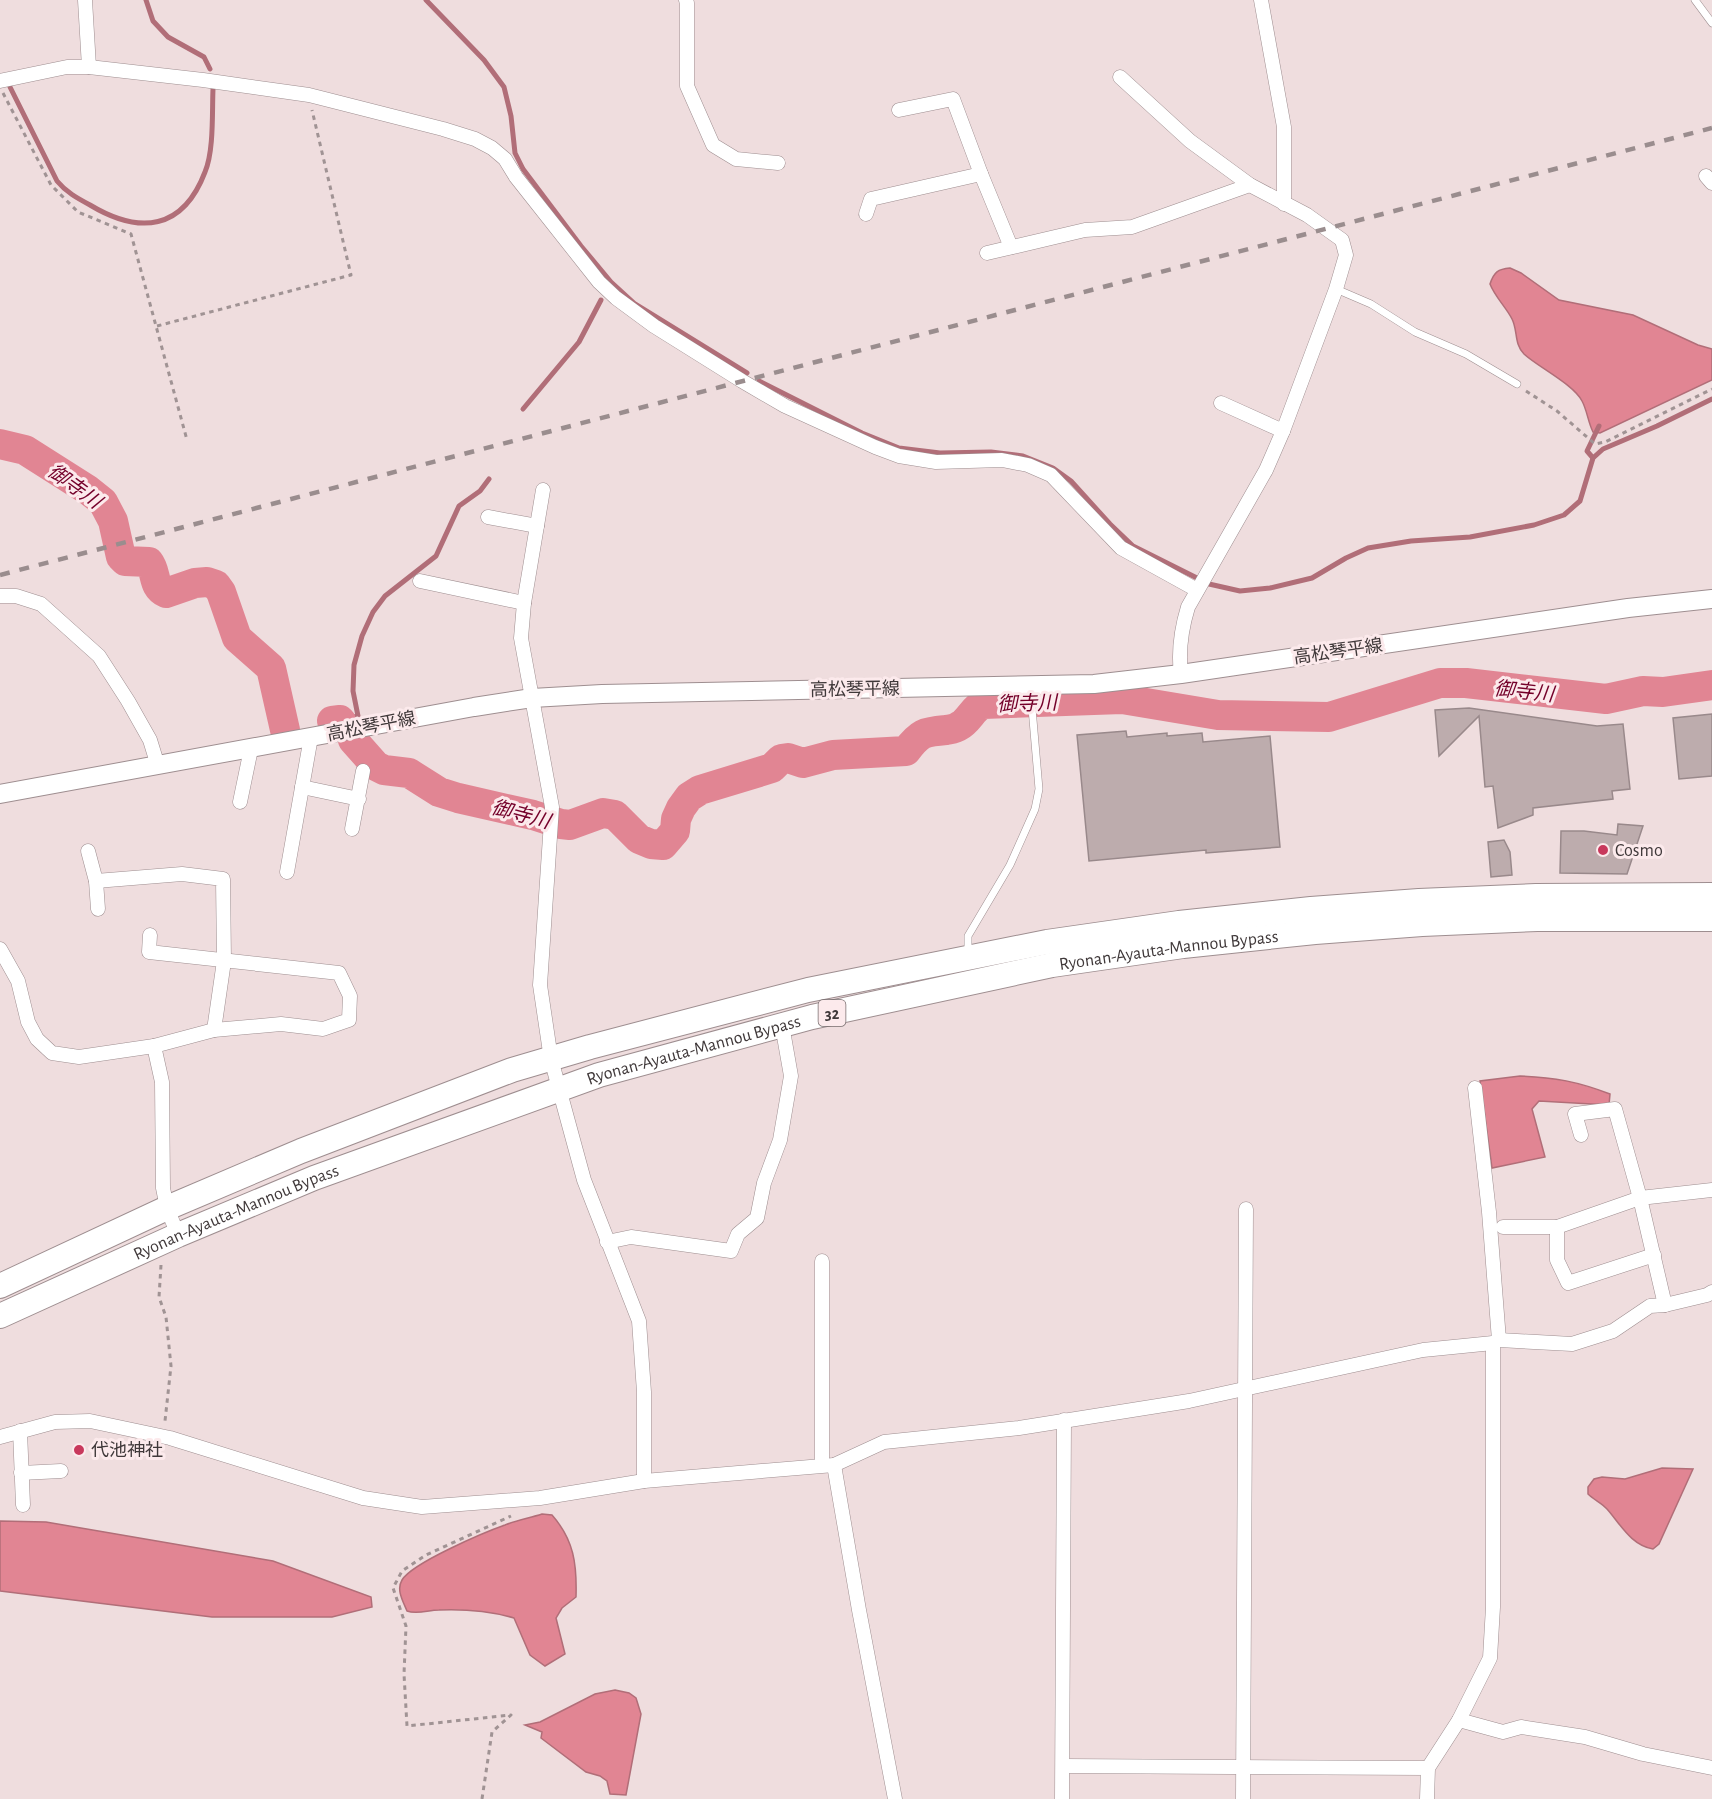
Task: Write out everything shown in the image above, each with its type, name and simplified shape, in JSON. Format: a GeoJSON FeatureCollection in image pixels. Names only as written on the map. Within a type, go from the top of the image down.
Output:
{"type":"FeatureCollection","features":[{"type":"Feature","properties":{"kind":"highway","name":"Ryonan-Ayauta-Mannou Bypass"},"geometry":{"type":"LineString","coordinates":[[1,1282],[301,1150],[512,1070],[808,990],[1047,942],[1179,923],[1311,909],[1536,896],[1712,895]]}},
{"type":"Feature","properties":{"kind":"highway","name":"Ryonan-Ayauta-Mannou Bypass"},"geometry":{"type":"LineString","coordinates":[[0,1316],[178,1234],[314,1178],[598,1075],[782,1025],[1052,965],[1183,946],[1315,932],[1434,924],[1537,919],[1712,919]]}},
{"type":"Feature","properties":{"kind":"main road","name":"高松琴平線"},"geometry":{"type":"LineString","coordinates":[[0,794],[532,698],[602,694],[1031,691],[1181,674],[1628,608],[1712,599]]}},
{"type":"Feature","properties":{"kind":"street"},"geometry":{"type":"LineString","coordinates":[[85,0],[89,67]]}},
{"type":"Feature","properties":{"kind":"street"},"geometry":{"type":"LineString","coordinates":[[686,0],[687,86],[713,145],[736,159],[778,163]]}},
{"type":"Feature","properties":{"kind":"street"},"geometry":{"type":"LineString","coordinates":[[1261,0],[1284,127],[1284,204]]}},
{"type":"Feature","properties":{"kind":"street"},"geometry":{"type":"LineString","coordinates":[[0,81],[67,67],[89,67],[203,80],[309,95],[475,139],[492,148],[505,159],[516,177],[599,282],[635,313],[675,340],[785,406],[891,453],[936,462],[1002,460],[1028,465],[1050,475],[1121,548],[1201,584]]}},
{"type":"Feature","properties":{"kind":"street"},"geometry":{"type":"LineString","coordinates":[[1120,77],[1190,141],[1250,185],[1307,215],[1342,240],[1346,255],[1336,289],[1266,470],[1188,607],[1179,652],[1181,674]]}},
{"type":"Feature","properties":{"kind":"street"},"geometry":{"type":"LineString","coordinates":[[899,110],[953,99],[1011,247]]}},
{"type":"Feature","properties":{"kind":"street"},"geometry":{"type":"LineString","coordinates":[[866,214],[871,199],[981,174]]}},
{"type":"Feature","properties":{"kind":"street"},"geometry":{"type":"LineString","coordinates":[[987,253],[1085,230],[1132,227],[1250,185]]}},
{"type":"Feature","properties":{"kind":"street"},"geometry":{"type":"LineString","coordinates":[[1221,403],[1283,431]]}},
{"type":"Feature","properties":{"kind":"street"},"geometry":{"type":"LineString","coordinates":[[543,490],[524,603],[521,638],[552,807],[540,985],[551,1059],[585,1180],[639,1321],[644,1392],[644,1481]]}},
{"type":"Feature","properties":{"kind":"street"},"geometry":{"type":"LineString","coordinates":[[488,517],[537,526]]}},
{"type":"Feature","properties":{"kind":"street"},"geometry":{"type":"LineString","coordinates":[[420,581],[524,603]]}},
{"type":"Feature","properties":{"kind":"street"},"geometry":{"type":"LineString","coordinates":[[0,596],[16,596],[41,604],[99,656],[150,740],[158,766]]}},
{"type":"Feature","properties":{"kind":"street"},"geometry":{"type":"LineString","coordinates":[[287,872],[311,737]]}},
{"type":"Feature","properties":{"kind":"street"},"geometry":{"type":"LineString","coordinates":[[240,802],[251,748]]}},
{"type":"Feature","properties":{"kind":"street"},"geometry":{"type":"LineString","coordinates":[[352,829],[363,771]]}},
{"type":"Feature","properties":{"kind":"street"},"geometry":{"type":"LineString","coordinates":[[302,787],[359,799]]}},
{"type":"Feature","properties":{"kind":"street"},"geometry":{"type":"LineString","coordinates":[[88,851],[96,881],[98,909]]}},
{"type":"Feature","properties":{"kind":"street"},"geometry":{"type":"LineString","coordinates":[[96,881],[182,874],[223,879],[224,961],[214,1030]]}},
{"type":"Feature","properties":{"kind":"street"},"geometry":{"type":"LineString","coordinates":[[0,949],[18,981],[28,1022],[37,1039],[52,1053],[79,1057],[154,1046],[214,1030],[281,1024],[323,1029],[349,1020],[350,996],[339,973],[149,952],[150,935]]}},
{"type":"Feature","properties":{"kind":"street"},"geometry":{"type":"LineString","coordinates":[[607,1242],[632,1237],[731,1251],[738,1234],[757,1218],[764,1183],[780,1140],[791,1076],[782,1025]]}},
{"type":"Feature","properties":{"kind":"street"},"geometry":{"type":"LineString","coordinates":[[154,1046],[162,1082],[163,1188],[167,1208],[178,1234]]}},
{"type":"Feature","properties":{"kind":"street"},"geometry":{"type":"LineString","coordinates":[[1427,1799],[1428,1768],[1459,1720],[1490,1658],[1496,1342],[1489,1212],[1475,1088]]}},
{"type":"Feature","properties":{"kind":"street"},"geometry":{"type":"LineString","coordinates":[[1581,1134],[1575,1114],[1585,1111],[1616,1110],[1640,1198],[1665,1305]]}},
{"type":"Feature","properties":{"kind":"street"},"geometry":{"type":"LineString","coordinates":[[1503,1227],[1557,1227],[1640,1198],[1712,1190]]}},
{"type":"Feature","properties":{"kind":"street"},"geometry":{"type":"LineString","coordinates":[[1243,1799],[1246,1209]]}},
{"type":"Feature","properties":{"kind":"street"},"geometry":{"type":"LineString","coordinates":[[1557,1227],[1557,1260],[1568,1283],[1654,1255]]}},
{"type":"Feature","properties":{"kind":"street"},"geometry":{"type":"LineString","coordinates":[[822,1261],[828,1465],[859,1610],[895,1799]]}},
{"type":"Feature","properties":{"kind":"street"},"geometry":{"type":"LineString","coordinates":[[0,1437],[55,1422],[90,1421],[164,1437],[363,1498],[397,1504],[422,1507],[540,1498],[644,1481],[828,1465],[884,1442],[1019,1428],[1189,1401],[1424,1350],[1496,1342],[1572,1344],[1613,1331],[1650,1306],[1665,1305],[1712,1292]]}},
{"type":"Feature","properties":{"kind":"street"},"geometry":{"type":"LineString","coordinates":[[1062,1799],[1064,1420]]}},
{"type":"Feature","properties":{"kind":"street"},"geometry":{"type":"LineString","coordinates":[[20,1431],[23,1505]]}},
{"type":"Feature","properties":{"kind":"street"},"geometry":{"type":"LineString","coordinates":[[21,1473],[61,1471]]}},
{"type":"Feature","properties":{"kind":"street"},"geometry":{"type":"LineString","coordinates":[[1459,1720],[1503,1732],[1521,1727],[1585,1737],[1642,1754],[1712,1768]]}},
{"type":"Feature","properties":{"kind":"street"},"geometry":{"type":"LineString","coordinates":[[1063,1766],[1428,1768]]}},
{"type":"Feature","properties":{"kind":"lane"},"geometry":{"type":"LineString","coordinates":[[1695,0],[1711,18]]}},
{"type":"Feature","properties":{"kind":"lane"},"geometry":{"type":"LineString","coordinates":[[1336,289],[1371,304],[1415,332],[1466,354],[1517,384]]}},
{"type":"Feature","properties":{"kind":"lane"},"geometry":{"type":"LineString","coordinates":[[968,959],[968,936],[1010,865],[1035,809],[1039,789],[1031,691]]}},
{"type":"Feature","properties":{"kind":"path"},"geometry":{"type":"LineString","coordinates":[[0,87],[51,185],[78,212],[131,234],[187,440]]}},
{"type":"Feature","properties":{"kind":"path"},"geometry":{"type":"LineString","coordinates":[[157,326],[351,275],[309,95]]}},
{"type":"Feature","properties":{"kind":"path"},"geometry":{"type":"LineString","coordinates":[[1517,384],[1557,411],[1595,444],[1605,442],[1712,389]]}},
{"type":"Feature","properties":{"kind":"path"},"geometry":{"type":"LineString","coordinates":[[162,1260],[159,1297],[166,1317],[171,1366],[164,1437]]}},
{"type":"Feature","properties":{"kind":"path"},"geometry":{"type":"LineString","coordinates":[[482,1799],[492,1732],[511,1715],[407,1726],[404,1674],[406,1626],[393,1588],[402,1571],[426,1555],[508,1518],[540,1498]]}},
{"type":"Feature","properties":{"kind":"shaded area"},"geometry":{"type":"Polygon","coordinates":[[[1510,268],[1521,273],[1559,300],[1633,315],[1698,345],[1712,349],[1712,380],[1600,433],[1593,432],[1584,405],[1571,388],[1521,350],[1512,319],[1490,284],[1497,272],[1510,268]]]}},
{"type":"Feature","properties":{"kind":"shaded area"},"geometry":{"type":"Polygon","coordinates":[[[1520,1076],[1566,1081],[1599,1090],[1610,1094],[1609,1105],[1539,1101],[1532,1109],[1545,1157],[1492,1168],[1480,1081],[1520,1076]]]}},
{"type":"Feature","properties":{"kind":"shaded area"},"geometry":{"type":"Polygon","coordinates":[[[1662,1468],[1693,1469],[1659,1544],[1653,1549],[1632,1539],[1605,1507],[1588,1494],[1588,1487],[1594,1479],[1602,1477],[1625,1479],[1662,1468]]]}},
{"type":"Feature","properties":{"kind":"shaded area"},"geometry":{"type":"Polygon","coordinates":[[[542,1514],[552,1515],[559,1524],[570,1543],[575,1563],[576,1597],[562,1608],[556,1618],[565,1654],[545,1666],[530,1655],[514,1618],[467,1610],[415,1613],[407,1611],[401,1596],[400,1584],[408,1573],[466,1541],[510,1523],[542,1514]]]}},
{"type":"Feature","properties":{"kind":"shaded area"},"geometry":{"type":"Polygon","coordinates":[[[0,1521],[46,1522],[273,1561],[371,1597],[372,1607],[332,1617],[212,1617],[0,1591],[0,1521]]]}},
{"type":"Feature","properties":{"kind":"shaded area"},"geometry":{"type":"Polygon","coordinates":[[[615,1690],[629,1693],[636,1698],[641,1714],[626,1795],[610,1794],[607,1781],[600,1776],[586,1772],[541,1738],[542,1732],[525,1725],[540,1722],[595,1694],[615,1690]]]}},
{"type":"Feature","properties":{"kind":"building"},"geometry":{"type":"Polygon","coordinates":[[[1469,708],[1597,726],[1623,724],[1630,789],[1612,791],[1613,799],[1533,808],[1533,815],[1498,828],[1493,786],[1485,787],[1479,716],[1439,756],[1435,710],[1469,708]]]}},
{"type":"Feature","properties":{"kind":"building"},"geometry":{"type":"Polygon","coordinates":[[[1712,714],[1712,776],[1679,779],[1673,718],[1712,714]]]}},
{"type":"Feature","properties":{"kind":"building"},"geometry":{"type":"Polygon","coordinates":[[[1126,731],[1127,737],[1167,733],[1167,736],[1202,733],[1203,742],[1270,736],[1280,847],[1206,853],[1206,850],[1089,861],[1077,735],[1126,731]]]}},
{"type":"Feature","properties":{"kind":"building"},"geometry":{"type":"Polygon","coordinates":[[[1618,824],[1643,826],[1627,874],[1560,873],[1561,831],[1617,835],[1618,824]]]}},
{"type":"Feature","properties":{"kind":"building"},"geometry":{"type":"Polygon","coordinates":[[[1504,840],[1510,852],[1512,875],[1491,877],[1488,842],[1504,840]]]}},
{"type":"Feature","properties":{"kind":"waterway"},"geometry":{"type":"LineString","coordinates":[[146,0],[153,21],[168,37],[204,57],[210,69]]}},
{"type":"Feature","properties":{"kind":"waterway"},"geometry":{"type":"LineString","coordinates":[[426,0],[484,60],[504,87],[511,116],[515,153],[523,169],[611,282],[635,304],[747,373]]}},
{"type":"Feature","properties":{"kind":"waterway"},"geometry":{"type":"LineString","coordinates":[[10,87],[60,185],[108,215],[126,221],[143,223],[158,222],[172,216],[185,206],[196,191],[205,172],[210,153],[213,89]]}},
{"type":"Feature","properties":{"kind":"waterway"},"geometry":{"type":"LineString","coordinates":[[523,409],[579,342],[601,300]]}},
{"type":"Feature","properties":{"kind":"waterway"},"geometry":{"type":"LineString","coordinates":[[759,381],[862,433],[899,448],[940,453],[991,452],[1023,456],[1053,468],[1071,481],[1133,546],[1209,584],[1240,591],[1270,588],[1312,578],[1368,548],[1411,541],[1470,537],[1534,525],[1564,515],[1580,501],[1593,458],[1603,449],[1712,399]]}},
{"type":"Feature","properties":{"kind":"waterway"},"geometry":{"type":"LineString","coordinates":[[1593,458],[1587,451],[1599,426]]}},
{"type":"Feature","properties":{"kind":"waterway","name":"御寺川"},"geometry":{"type":"LineString","coordinates":[[0,444],[25,450],[103,502],[113,521],[121,557],[125,561],[149,562],[159,587],[166,593],[195,583],[207,582],[216,585],[221,592],[237,638],[271,668],[285,730]]}},
{"type":"Feature","properties":{"kind":"waterway"},"geometry":{"type":"LineString","coordinates":[[340,720],[358,716],[353,691],[354,665],[362,636],[373,612],[385,596],[436,556],[459,506],[480,491],[489,479]]}},
{"type":"Feature","properties":{"kind":"waterway","name":"御寺川"},"geometry":{"type":"LineString","coordinates":[[353,740],[376,766],[384,770],[409,773],[439,792],[561,824],[570,825],[603,813],[615,815],[639,839],[651,844],[663,845],[675,831],[676,819],[681,808],[689,797],[700,790],[772,768],[781,759],[788,758],[803,763],[833,755],[906,751],[923,734],[957,727],[983,704],[1122,699],[1218,715],[1329,717],[1440,683],[1466,683],[1606,699],[1643,691],[1663,692],[1712,685]]}},
{"type":"Feature","properties":{"kind":"waterway","name":"御寺川"},"geometry":{"type":"LineString","coordinates":[[332,721],[341,721]]}},
{"type":"Feature","properties":{"kind":"railway"},"geometry":{"type":"LineString","coordinates":[[0,575],[1712,128]]}},
{"type":"Feature","properties":{"kind":"place","name":"Cosmo"},"geometry":{"type":"Point","coordinates":[1603,850]}},
{"type":"Feature","properties":{"kind":"place","name":"代池神社"},"geometry":{"type":"Point","coordinates":[79,1450]}}]}
